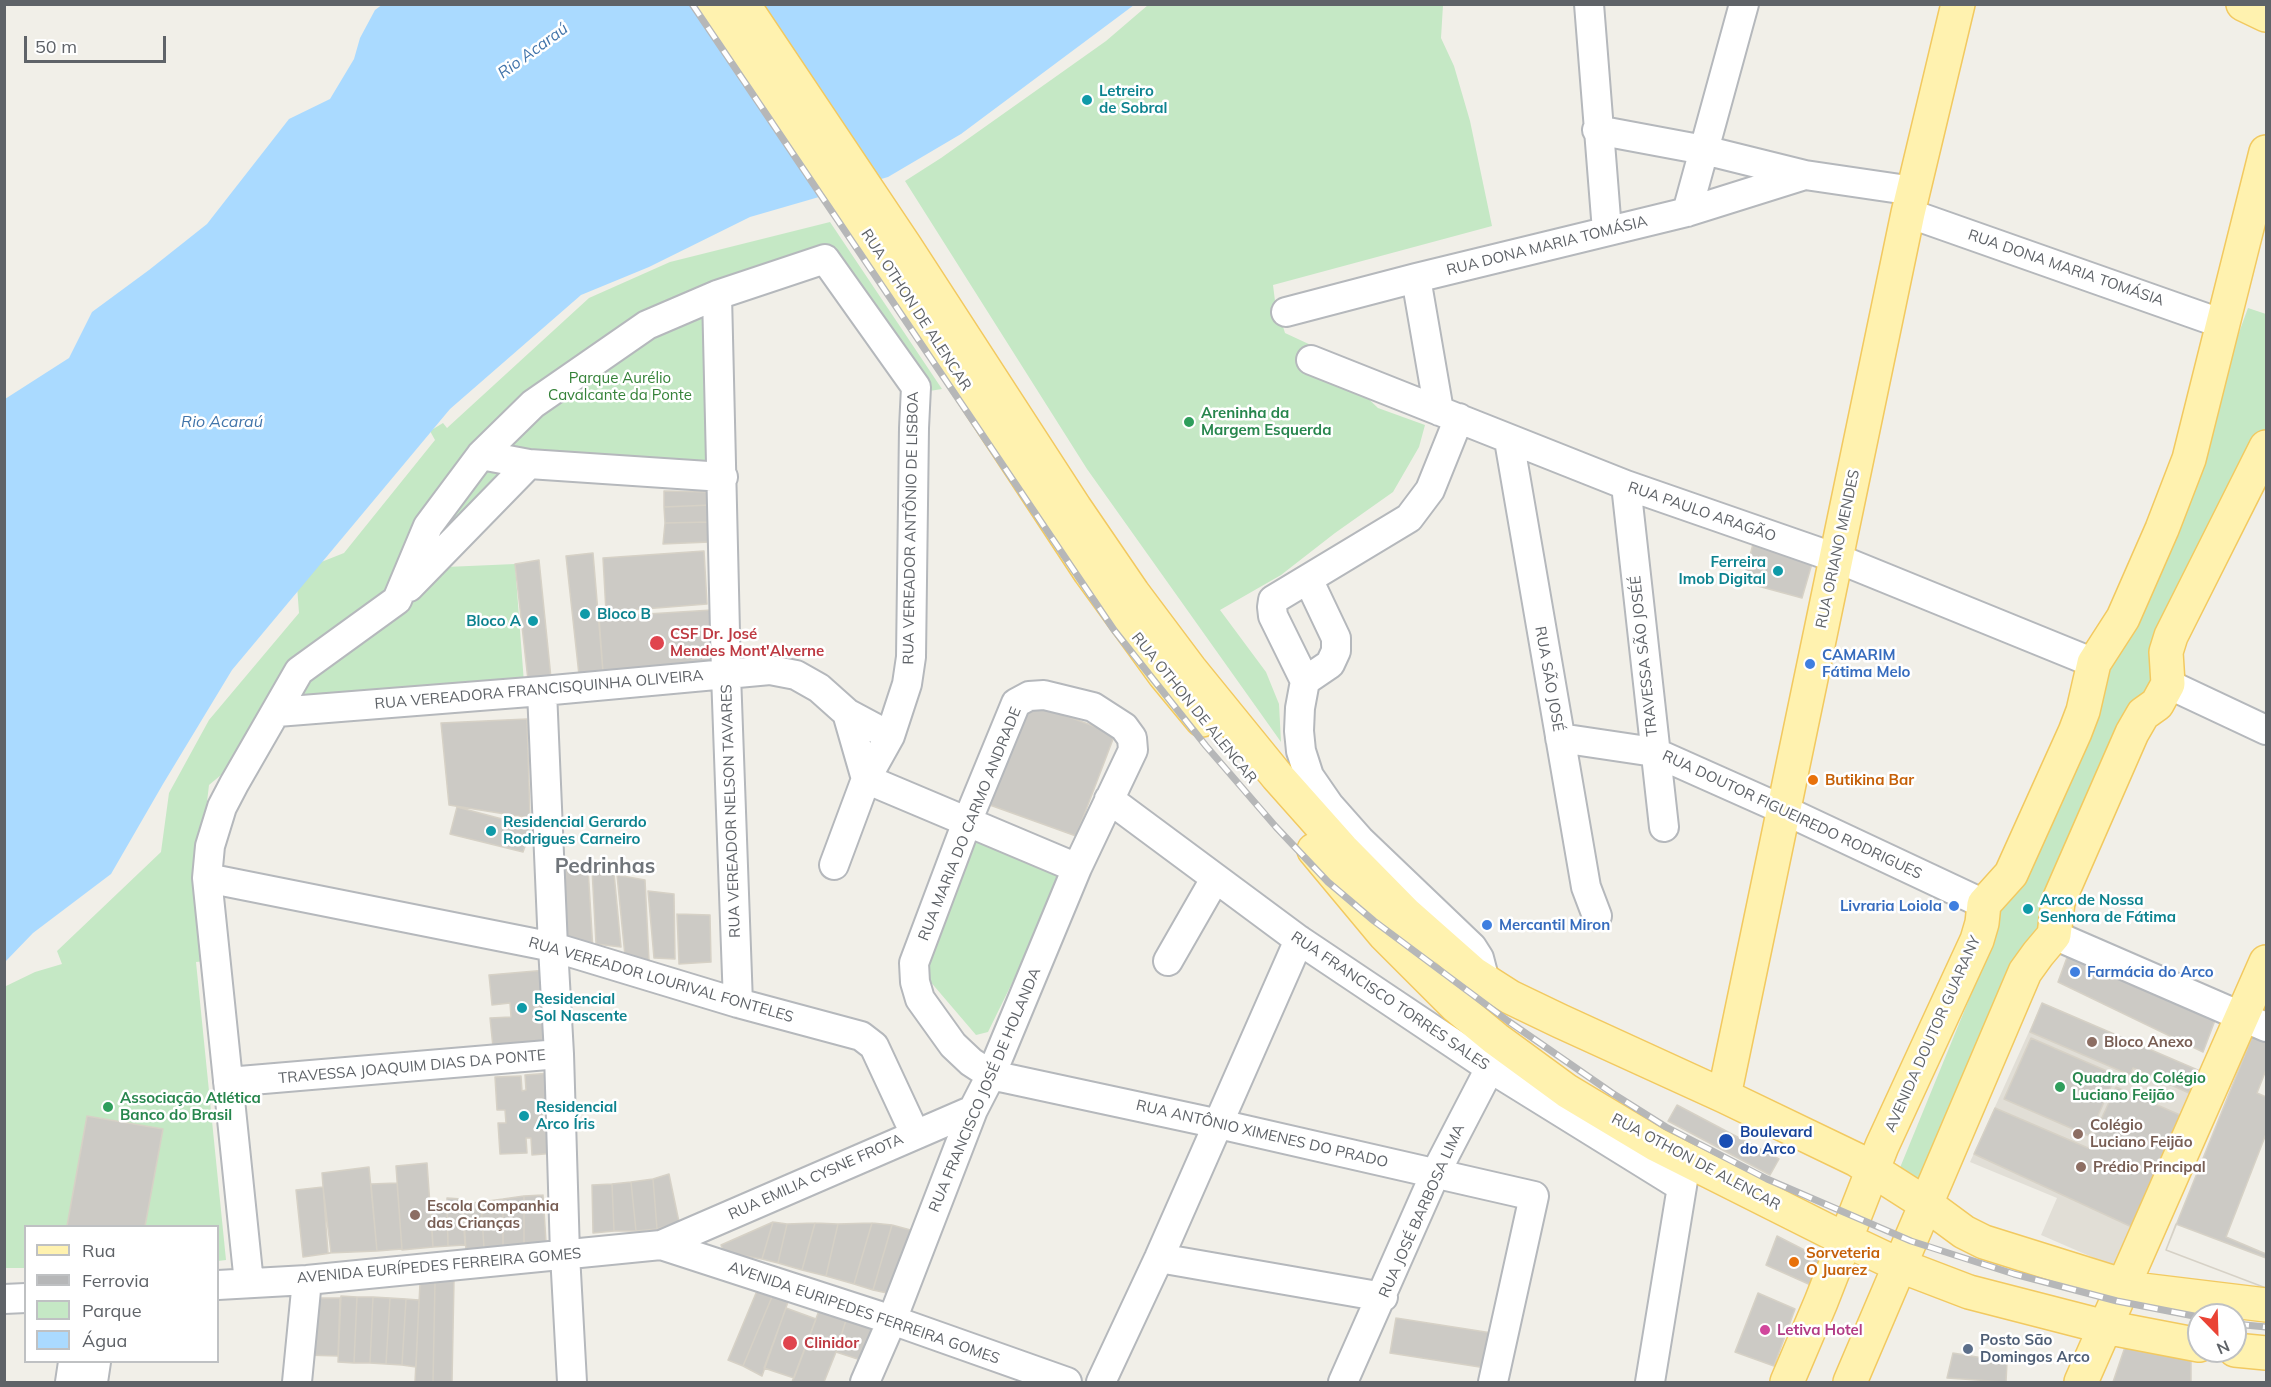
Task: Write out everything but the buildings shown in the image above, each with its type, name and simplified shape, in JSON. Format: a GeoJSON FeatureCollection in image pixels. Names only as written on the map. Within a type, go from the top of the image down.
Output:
{"type":"FeatureCollection","features":[{"type":"Feature","properties":{"kind":"main road","name":"RUA OTHON DE ALENCAR"},"geometry":{"type":"LineString","coordinates":[[711,4],[895,252],[1133,593],[1190,669],[1276,776],[1342,849],[1406,913],[1485,981],[1510,997],[1550,1017],[1724,1096],[1857,1160],[1926,1204],[1964,1232],[1984,1242],[2122,1286],[2266,1305]]}},
{"type":"Feature","properties":{"kind":"main road","name":"RUA OTHON DE ALENCAR"},"geometry":{"type":"LineString","coordinates":[[743,4],[1084,563],[1164,674],[1384,934],[1448,998],[1493,1054],[1567,1091],[1684,1174],[1846,1240],[1901,1266],[1969,1292],[2105,1327],[2187,1343]]}},
{"type":"Feature","properties":{"kind":"main road","name":"RUA ORIANO MENDES"},"geometry":{"type":"LineString","coordinates":[[1724,1096],[1911,202],[1958,4]]}},
{"type":"Feature","properties":{"kind":"main road"},"geometry":{"type":"LineString","coordinates":[[2242,4],[2266,15]]}},
{"type":"Feature","properties":{"kind":"main road"},"geometry":{"type":"LineString","coordinates":[[1984,904],[2011,874],[2075,732],[2083,711],[2094,663],[2123,618],[2162,529],[2189,459],[2266,152]]}},
{"type":"Feature","properties":{"kind":"main road"},"geometry":{"type":"LineString","coordinates":[[1850,1383],[2025,972],[2054,935],[2058,902],[2132,733],[2143,714],[2157,704],[2168,684],[2166,651],[2171,636],[2266,447]]}},
{"type":"Feature","properties":{"kind":"main road","name":"AVENIDA DOUTOR GUARANY"},"geometry":{"type":"LineString","coordinates":[[1787,1383],[1873,1170],[1977,940],[1984,904]]}},
{"type":"Feature","properties":{"kind":"main road"},"geometry":{"type":"LineString","coordinates":[[2081,1383],[2122,1286],[2255,1022],[2266,962]]}},
{"type":"Feature","properties":{"kind":"main road"},"geometry":{"type":"LineString","coordinates":[[2247,1351],[2266,1353]]}},
{"type":"Feature","properties":{"kind":"street"},"geometry":{"type":"LineString","coordinates":[[1589,4],[1607,231]]}},
{"type":"Feature","properties":{"kind":"street"},"geometry":{"type":"LineString","coordinates":[[1687,212],[1744,4]]}},
{"type":"Feature","properties":{"kind":"street","name":"RUA DONA MARIA TOMÁSIA"},"geometry":{"type":"LineString","coordinates":[[1598,130],[1704,150],[1911,202],[2223,324]]}},
{"type":"Feature","properties":{"kind":"street","name":"RUA DONA MARIA TOMÁSIA"},"geometry":{"type":"LineString","coordinates":[[1286,312],[1687,212],[1805,175]]}},
{"type":"Feature","properties":{"kind":"street","name":"RUA VEREADOR ANTÔNIO DE LISBOA"},"geometry":{"type":"LineString","coordinates":[[717,295],[825,259],[916,387],[911,657],[907,684],[890,736],[866,779],[834,865]]}},
{"type":"Feature","properties":{"kind":"street"},"geometry":{"type":"LineString","coordinates":[[1416,278],[1449,414],[1430,490],[1408,518],[1273,600],[1273,616],[1305,681],[1299,731],[1301,752],[1309,776],[1329,805],[1360,840],[1472,947],[1479,958],[1485,981]]}},
{"type":"Feature","properties":{"kind":"street"},"geometry":{"type":"LineString","coordinates":[[397,600],[428,526],[481,455],[533,404],[647,325],[717,295]]}},
{"type":"Feature","properties":{"kind":"street","name":"RUA VEREADOR NELSON TAVARES"},"geometry":{"type":"LineString","coordinates":[[717,295],[726,674],[738,1002]]}},
{"type":"Feature","properties":{"kind":"street","name":"RUA PAULO ARAGÃO"},"geometry":{"type":"LineString","coordinates":[[1311,360],[1626,485],[1836,558],[2094,663]]}},
{"type":"Feature","properties":{"kind":"street","name":"RUA SÃO JOSÉ"},"geometry":{"type":"LineString","coordinates":[[1509,440],[1586,887],[1597,916]]}},
{"type":"Feature","properties":{"kind":"street"},"geometry":{"type":"LineString","coordinates":[[481,455],[529,464],[723,477]]}},
{"type":"Feature","properties":{"kind":"street"},"geometry":{"type":"LineString","coordinates":[[249,1283],[207,878],[210,846],[222,807],[299,671],[397,600],[529,464]]}},
{"type":"Feature","properties":{"kind":"street","name":"TRAVESSA SÃO JOSÉÉ"},"geometry":{"type":"LineString","coordinates":[[1626,485],[1664,827]]}},
{"type":"Feature","properties":{"kind":"street"},"geometry":{"type":"LineString","coordinates":[[1305,681],[1330,664],[1336,651],[1336,638],[1308,579]]}},
{"type":"Feature","properties":{"kind":"street","name":"RUA VEREADORA FRANCISQUINHA OLIVEIRA"},"geometry":{"type":"LineString","coordinates":[[277,712],[770,670],[796,675],[819,688],[847,713],[890,736]]}},
{"type":"Feature","properties":{"kind":"street"},"geometry":{"type":"LineString","coordinates":[[2168,684],[2266,730]]}},
{"type":"Feature","properties":{"kind":"street"},"geometry":{"type":"LineString","coordinates":[[543,691],[572,1383]]}},
{"type":"Feature","properties":{"kind":"street","name":"RUA MARIA DO CARMO ANDRADE"},"geometry":{"type":"LineString","coordinates":[[991,1075],[971,1062],[953,1045],[920,999],[915,982],[914,963],[967,822],[1016,703],[1029,696],[1044,695],[1093,707],[1124,727],[1132,738],[1133,750],[1109,800]]}},
{"type":"Feature","properties":{"kind":"street"},"geometry":{"type":"LineString","coordinates":[[847,713],[866,779],[1077,868]]}},
{"type":"Feature","properties":{"kind":"street","name":"RUA DOUTOR FIGUEIREDO RODRIGUES"},"geometry":{"type":"LineString","coordinates":[[1560,738],[1654,752],[1984,904]]}},
{"type":"Feature","properties":{"kind":"street","name":"RUA FRANCISCO TORRES SALES"},"geometry":{"type":"LineString","coordinates":[[1109,800],[1299,940],[1493,1054]]}},
{"type":"Feature","properties":{"kind":"street","name":"RUA FRANCISCO JOSÉ DE HOLANDA"},"geometry":{"type":"LineString","coordinates":[[865,1383],[892,1320],[973,1110],[991,1075],[1077,868],[1109,800]]}},
{"type":"Feature","properties":{"kind":"street","name":"RUA VEREADOR LOURIVAL FONTELES"},"geometry":{"type":"LineString","coordinates":[[207,878],[553,947],[861,1036],[874,1046],[915,1134]]}},
{"type":"Feature","properties":{"kind":"street"},"geometry":{"type":"LineString","coordinates":[[1168,961],[1215,879]]}},
{"type":"Feature","properties":{"kind":"street"},"geometry":{"type":"LineString","coordinates":[[2054,935],[2255,1022]]}},
{"type":"Feature","properties":{"kind":"street"},"geometry":{"type":"LineString","coordinates":[[1101,1383],[1219,1124],[1299,940]]}},
{"type":"Feature","properties":{"kind":"street","name":"TRAVESSA JOAQUIM DIAS DA PONTE"},"geometry":{"type":"LineString","coordinates":[[228,1082],[560,1054]]}},
{"type":"Feature","properties":{"kind":"street","name":"RUA JOSÉ BARBOSA LIMA"},"geometry":{"type":"LineString","coordinates":[[1343,1383],[1383,1297],[1435,1174],[1493,1054]]}},
{"type":"Feature","properties":{"kind":"street","name":"RUA ANTÔNIO XIMENES DO PRADO"},"geometry":{"type":"LineString","coordinates":[[991,1075],[1534,1196],[1493,1383]]}},
{"type":"Feature","properties":{"kind":"street","name":"RUA EMILIA CYSNE FROTA"},"geometry":{"type":"LineString","coordinates":[[660,1245],[973,1110]]}},
{"type":"Feature","properties":{"kind":"street"},"geometry":{"type":"LineString","coordinates":[[1650,1383],[1684,1174]]}},
{"type":"Feature","properties":{"kind":"street","name":"AVENIDA EURÍPEDES FERREIRA GOMES"},"geometry":{"type":"LineString","coordinates":[[219,1285],[307,1280],[660,1245]]}},
{"type":"Feature","properties":{"kind":"street","name":"AVENIDA EURIPEDES FERREIRA GOMES"},"geometry":{"type":"LineString","coordinates":[[660,1245],[892,1320],[1067,1383]]}},
{"type":"Feature","properties":{"kind":"street"},"geometry":{"type":"LineString","coordinates":[[1159,1258],[1383,1297]]}},
{"type":"Feature","properties":{"kind":"street"},"geometry":{"type":"LineString","coordinates":[[297,1383],[307,1280]]}},
{"type":"Feature","properties":{"kind":"street"},"geometry":{"type":"LineString","coordinates":[[4,1299],[24,1298]]}},
{"type":"Feature","properties":{"kind":"street"},"geometry":{"type":"LineString","coordinates":[[70,1383],[73,1363]]}},
{"type":"Feature","properties":{"kind":"street"},"geometry":{"type":"LineString","coordinates":[[93,1383],[96,1363]]}},
{"type":"Feature","properties":{"kind":"shaded area","name":"Colégio Luciano Feijão"},"geometry":{"type":"Polygon","coordinates":[[[2042,1003],[2200,1071],[2115,1267],[2041,1235],[2057,1198],[1970,1162],[2042,1003]]]}},
{"type":"Feature","properties":{"kind":"green space"},"geometry":{"type":"Polygon","coordinates":[[[1148,5],[1443,5],[1441,38],[1454,66],[1470,121],[1492,226],[1273,285],[1275,301],[1285,333],[1313,346],[1378,408],[1425,425],[1419,447],[1393,492],[1281,575],[1220,610],[1266,672],[1279,704],[1281,742],[1087,469],[905,181],[1106,41],[1148,5]]]}},
{"type":"Feature","properties":{"kind":"green space","name":"Parque Aurélio Cavalcante da Ponte"},"geometry":{"type":"Polygon","coordinates":[[[830,222],[942,389],[923,392],[834,257],[704,307],[708,467],[498,478],[446,567],[515,564],[524,683],[316,696],[209,785],[198,878],[207,961],[196,962],[226,1260],[219,1261],[219,1225],[24,1225],[24,1268],[5,1268],[4,987],[35,972],[62,964],[57,951],[161,852],[169,793],[209,720],[299,613],[296,572],[344,553],[435,440],[430,431],[443,423],[447,428],[589,298],[670,262],[830,222]]]}},
{"type":"Feature","properties":{"kind":"green space"},"geometry":{"type":"Polygon","coordinates":[[[2248,308],[2266,314],[2266,428],[2163,632],[2161,659],[2054,907],[1923,1188],[1897,1175],[1995,936],[1991,914],[2102,652],[2133,621],[2248,308]]]}},
{"type":"Feature","properties":{"kind":"green space"},"geometry":{"type":"Polygon","coordinates":[[[970,834],[1067,871],[988,1032],[976,1035],[923,973],[970,834]]]}},
{"type":"Feature","properties":{"kind":"water","name":"Rio Acaraú"},"geometry":{"type":"Polygon","coordinates":[[[383,4],[1134,5],[961,134],[888,177],[750,217],[649,267],[581,295],[450,409],[232,670],[111,874],[33,933],[5,962],[5,399],[69,358],[92,312],[207,224],[289,119],[330,99],[354,59],[360,38],[375,10],[383,4]]]}},
{"type":"Feature","properties":{"kind":"railway"},"geometry":{"type":"LineString","coordinates":[[692,4],[1114,630],[1206,746],[1276,827],[1328,882],[1374,921],[1508,1021],[1612,1093],[1666,1127],[1767,1179],[1911,1241],[2014,1274],[2117,1301],[2187,1315]]}},
{"type":"Feature","properties":{"kind":"railway"},"geometry":{"type":"LineString","coordinates":[[2247,1325],[2266,1327]]}},
{"type":"Feature","properties":{"kind":"place","name":"Letreiro de Sobral"},"geometry":{"type":"Point","coordinates":[1087,100]}},
{"type":"Feature","properties":{"kind":"place","name":"Areninha da Margem Esquerda"},"geometry":{"type":"Point","coordinates":[1189,422]}},
{"type":"Feature","properties":{"kind":"place","name":"Ferreira Imob Digital"},"geometry":{"type":"Point","coordinates":[1778,571]}},
{"type":"Feature","properties":{"kind":"place","name":"Bloco B"},"geometry":{"type":"Point","coordinates":[585,614]}},
{"type":"Feature","properties":{"kind":"place","name":"Bloco A"},"geometry":{"type":"Point","coordinates":[533,621]}},
{"type":"Feature","properties":{"kind":"place","name":"CSF Dr. José Mendes Mont'Alverne"},"geometry":{"type":"Point","coordinates":[657,643]}},
{"type":"Feature","properties":{"kind":"place","name":"CAMARIM Fátima Melo"},"geometry":{"type":"Point","coordinates":[1810,664]}},
{"type":"Feature","properties":{"kind":"place","name":"Butikina Bar"},"geometry":{"type":"Point","coordinates":[1813,780]}},
{"type":"Feature","properties":{"kind":"place","name":"Residencial Gerardo Rodrigues Carneiro"},"geometry":{"type":"Point","coordinates":[491,831]}},
{"type":"Feature","properties":{"kind":"place","name":"Livraria Loiola"},"geometry":{"type":"Point","coordinates":[1954,906]}},
{"type":"Feature","properties":{"kind":"place","name":"Arco de Nossa Senhora de Fátima"},"geometry":{"type":"Point","coordinates":[2028,909]}},
{"type":"Feature","properties":{"kind":"place","name":"Mercantil Miron"},"geometry":{"type":"Point","coordinates":[1487,925]}},
{"type":"Feature","properties":{"kind":"place","name":"Farmácia do Arco"},"geometry":{"type":"Point","coordinates":[2075,972]}},
{"type":"Feature","properties":{"kind":"place","name":"Residencial Sol Nascente"},"geometry":{"type":"Point","coordinates":[522,1008]}},
{"type":"Feature","properties":{"kind":"place","name":"Bloco Anexo"},"geometry":{"type":"Point","coordinates":[2092,1042]}},
{"type":"Feature","properties":{"kind":"place","name":"Quadra do Colégio Luciano Feijão"},"geometry":{"type":"Point","coordinates":[2060,1087]}},
{"type":"Feature","properties":{"kind":"place","name":"Associação Atlética Banco do Brasil"},"geometry":{"type":"Point","coordinates":[108,1107]}},
{"type":"Feature","properties":{"kind":"place","name":"Residencial Arco Íris"},"geometry":{"type":"Point","coordinates":[524,1116]}},
{"type":"Feature","properties":{"kind":"place","name":"Colégio Luciano Feijão"},"geometry":{"type":"Point","coordinates":[2078,1134]}},
{"type":"Feature","properties":{"kind":"place","name":"Boulevard do Arco"},"geometry":{"type":"Point","coordinates":[1726,1141]}},
{"type":"Feature","properties":{"kind":"place","name":"Prédio Principal"},"geometry":{"type":"Point","coordinates":[2081,1167]}},
{"type":"Feature","properties":{"kind":"place","name":"Escola Companhia das Crianças"},"geometry":{"type":"Point","coordinates":[415,1215]}},
{"type":"Feature","properties":{"kind":"place","name":"Sorveteria O Juarez"},"geometry":{"type":"Point","coordinates":[1794,1262]}},
{"type":"Feature","properties":{"kind":"place","name":"Letiva Hotel"},"geometry":{"type":"Point","coordinates":[1765,1330]}},
{"type":"Feature","properties":{"kind":"place","name":"Clinidor"},"geometry":{"type":"Point","coordinates":[790,1343]}},
{"type":"Feature","properties":{"kind":"place","name":"Posto São Domingos Arco"},"geometry":{"type":"Point","coordinates":[1968,1349]}},
{"type":"Feature","properties":{"kind":"district","name":"Pedrinhas"},"geometry":{"type":"Point","coordinates":[605,867]}}]}
